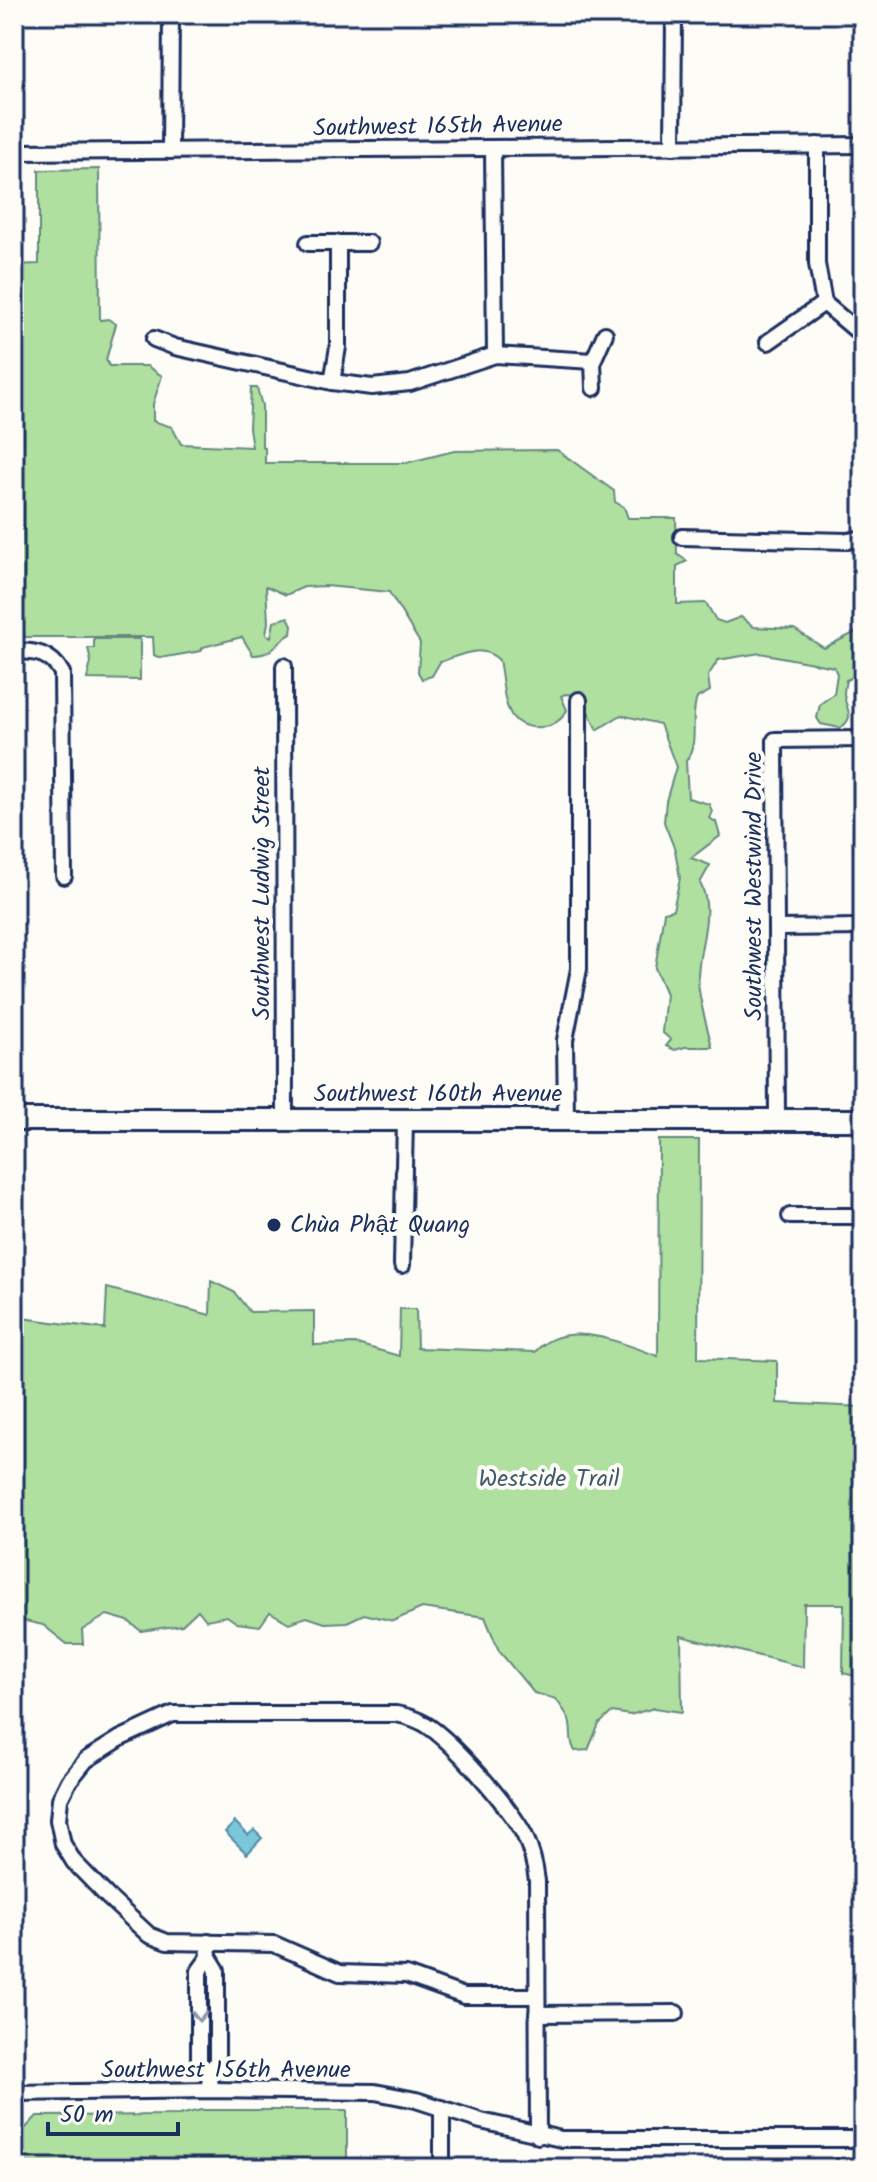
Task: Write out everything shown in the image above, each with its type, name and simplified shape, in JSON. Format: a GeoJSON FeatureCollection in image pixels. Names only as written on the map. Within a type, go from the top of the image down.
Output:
{"type":"FeatureCollection","features":[{"type":"Feature","properties":{"kind":"street"},"geometry":{"type":"LineString","coordinates":[[170,151],[171,14]]}},
{"type":"Feature","properties":{"kind":"street"},"geometry":{"type":"LineString","coordinates":[[673,147],[674,14]]}},
{"type":"Feature","properties":{"kind":"street"},"geometry":{"type":"LineString","coordinates":[[817,145],[817,264],[824,303],[863,336]]}},
{"type":"Feature","properties":{"kind":"street","name":"Southwest 165th Avenue"},"geometry":{"type":"LineString","coordinates":[[14,152],[863,145]]}},
{"type":"Feature","properties":{"kind":"street"},"geometry":{"type":"LineString","coordinates":[[493,149],[495,355]]}},
{"type":"Feature","properties":{"kind":"street"},"geometry":{"type":"LineString","coordinates":[[308,243],[369,243]]}},
{"type":"Feature","properties":{"kind":"street"},"geometry":{"type":"LineString","coordinates":[[332,382],[338,347],[338,243]]}},
{"type":"Feature","properties":{"kind":"street"},"geometry":{"type":"LineString","coordinates":[[768,342],[824,303]]}},
{"type":"Feature","properties":{"kind":"street"},"geometry":{"type":"LineString","coordinates":[[594,388],[593,361],[605,334]]}},
{"type":"Feature","properties":{"kind":"street"},"geometry":{"type":"LineString","coordinates":[[154,339],[175,347],[332,382],[372,387],[410,383],[495,355],[593,361]]}},
{"type":"Feature","properties":{"kind":"street"},"geometry":{"type":"LineString","coordinates":[[682,537],[848,541],[863,538]]}},
{"type":"Feature","properties":{"kind":"street"},"geometry":{"type":"LineString","coordinates":[[14,651],[38,653],[54,662],[63,679],[64,876]]}},
{"type":"Feature","properties":{"kind":"street","name":"Southwest Ludwig Street"},"geometry":{"type":"LineString","coordinates":[[284,666],[285,1120]]}},
{"type":"Feature","properties":{"kind":"street"},"geometry":{"type":"LineString","coordinates":[[566,1119],[565,1040],[579,969],[579,700]]}},
{"type":"Feature","properties":{"kind":"street","name":"Southwest Westwind Drive"},"geometry":{"type":"LineString","coordinates":[[777,1119],[775,740],[863,739]]}},
{"type":"Feature","properties":{"kind":"street"},"geometry":{"type":"LineString","coordinates":[[776,928],[863,927]]}},
{"type":"Feature","properties":{"kind":"street"},"geometry":{"type":"LineString","coordinates":[[402,1265],[405,1119]]}},
{"type":"Feature","properties":{"kind":"street","name":"Southwest 160th Avenue"},"geometry":{"type":"LineString","coordinates":[[14,1120],[863,1120]]}},
{"type":"Feature","properties":{"kind":"street"},"geometry":{"type":"LineString","coordinates":[[790,1216],[863,1216]]}},
{"type":"Feature","properties":{"kind":"street"},"geometry":{"type":"LineString","coordinates":[[537,1996],[464,1996],[406,1975],[340,1973],[274,1944],[208,1950],[153,1938],[74,1862],[63,1844],[58,1820],[60,1799],[69,1781],[86,1760],[164,1716],[221,1712],[380,1713],[408,1716],[426,1724],[446,1741],[510,1812],[533,1857],[537,1881],[538,2136]]}},
{"type":"Feature","properties":{"kind":"street"},"geometry":{"type":"LineString","coordinates":[[208,1950],[199,1971],[199,2062],[209,2082]]}},
{"type":"Feature","properties":{"kind":"street"},"geometry":{"type":"LineString","coordinates":[[537,2014],[676,2013]]}},
{"type":"Feature","properties":{"kind":"street","name":"Southwest 156th Avenue"},"geometry":{"type":"LineString","coordinates":[[14,2093],[209,2082],[400,2096],[538,2136],[561,2139],[863,2139]]}},
{"type":"Feature","properties":{"kind":"street"},"geometry":{"type":"LineString","coordinates":[[442,2108],[442,2168]]}},
{"type":"Feature","properties":{"kind":"green space"},"geometry":{"type":"Polygon","coordinates":[[[99,169],[100,320],[108,319],[116,324],[106,360],[109,366],[147,366],[162,376],[153,404],[153,421],[172,427],[181,444],[252,447],[249,428],[251,388],[257,388],[262,406],[265,463],[406,463],[454,451],[557,450],[614,491],[615,502],[624,507],[628,518],[676,518],[677,554],[687,561],[677,566],[677,604],[706,603],[716,620],[725,623],[741,617],[754,627],[794,629],[824,648],[856,632],[863,632],[863,673],[846,680],[844,694],[849,716],[840,728],[821,724],[817,718],[820,704],[834,694],[837,674],[834,667],[760,653],[718,660],[708,676],[710,691],[697,698],[694,738],[686,761],[688,798],[709,804],[712,811],[709,818],[716,822],[720,836],[691,858],[710,865],[700,883],[706,918],[698,980],[712,1047],[675,1050],[666,1046],[671,1040],[662,1032],[666,994],[655,968],[664,912],[673,910],[680,878],[675,850],[664,822],[666,801],[676,767],[660,724],[621,715],[597,730],[588,711],[587,696],[565,694],[561,696],[567,710],[557,722],[543,727],[519,723],[508,707],[499,660],[485,652],[471,652],[440,662],[432,676],[422,679],[418,672],[420,643],[389,592],[326,586],[304,587],[286,595],[266,586],[266,634],[271,637],[274,622],[288,617],[292,625],[291,634],[260,655],[253,655],[242,637],[203,647],[201,651],[160,658],[154,655],[153,637],[14,637],[14,265],[39,264],[39,170],[99,169]]]}},
{"type":"Feature","properties":{"kind":"green space"},"geometry":{"type":"Polygon","coordinates":[[[94,639],[140,639],[140,680],[87,679],[91,662],[88,648],[94,648],[94,639]]]}},
{"type":"Feature","properties":{"kind":"green space","name":"Westside Trail"},"geometry":{"type":"Polygon","coordinates":[[[659,1140],[699,1140],[698,1358],[777,1361],[777,1403],[863,1407],[863,1678],[843,1673],[844,1604],[804,1604],[803,1667],[681,1636],[682,1712],[654,1708],[630,1715],[612,1712],[599,1724],[588,1750],[575,1751],[569,1721],[556,1699],[534,1693],[499,1651],[485,1617],[422,1608],[393,1621],[364,1614],[347,1622],[325,1623],[307,1617],[289,1623],[270,1612],[260,1626],[237,1623],[227,1616],[206,1620],[198,1610],[182,1625],[141,1631],[128,1621],[107,1615],[82,1630],[83,1644],[67,1644],[43,1625],[21,1620],[14,1628],[14,1317],[105,1329],[107,1288],[210,1315],[211,1281],[234,1292],[250,1312],[314,1311],[314,1345],[357,1344],[399,1356],[400,1309],[416,1309],[417,1348],[535,1352],[547,1342],[577,1334],[611,1340],[658,1356],[659,1140]]]}},
{"type":"Feature","properties":{"kind":"green space"},"geometry":{"type":"Polygon","coordinates":[[[201,2110],[347,2110],[347,2168],[25,2168],[19,2135],[37,2116],[179,2115],[201,2110]]]}},
{"type":"Feature","properties":{"kind":"water"},"geometry":{"type":"Polygon","coordinates":[[[235,1822],[248,1835],[254,1830],[262,1838],[247,1854],[225,1832],[235,1822]]]}},
{"type":"Feature","properties":{"kind":"place","name":"Chùa Phật Quang"},"geometry":{"type":"Point","coordinates":[274,1225]}}]}
